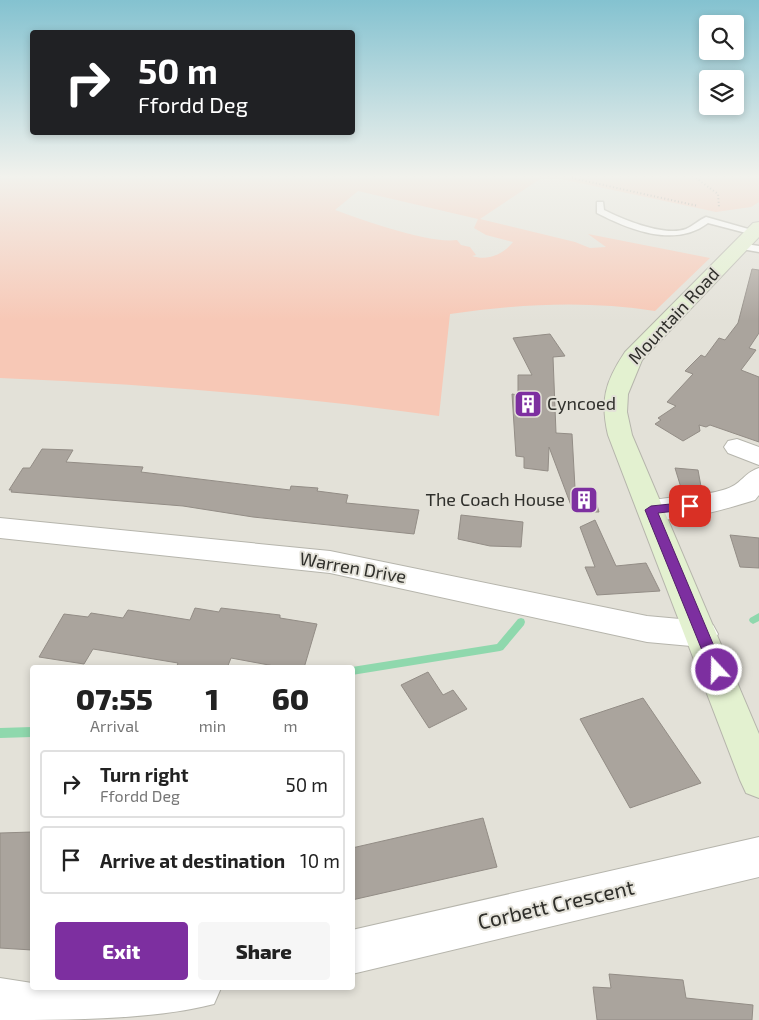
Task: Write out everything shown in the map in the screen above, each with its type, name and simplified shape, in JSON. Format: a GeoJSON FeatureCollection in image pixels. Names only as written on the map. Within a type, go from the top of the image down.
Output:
{"type":"FeatureCollection","features":[{"type":"Feature","properties":{"kind":"main road","name":"Mountain Road"},"geometry":{"type":"LineString","coordinates":[[753,239],[633,358],[619,380],[614,409],[620,435],[702,634],[759,780]]}},
{"type":"Feature","properties":{"kind":"street"},"geometry":{"type":"LineString","coordinates":[[651,510],[710,504],[746,493],[759,477]]}},
{"type":"Feature","properties":{"kind":"street","name":"Warren Drive"},"geometry":{"type":"LineString","coordinates":[[0,528],[330,562],[647,629],[702,634]]}},
{"type":"Feature","properties":{"kind":"street","name":"Corbett Crescent"},"geometry":{"type":"LineString","coordinates":[[355,951],[759,857]]}},
{"type":"Feature","properties":{"kind":"street"},"geometry":{"type":"LineString","coordinates":[[0,1001],[72,1012],[125,1004],[189,990]]}},
{"type":"Feature","properties":{"kind":"lane"},"geometry":{"type":"LineString","coordinates":[[639,226],[666,233],[688,232],[698,226]]}},
{"type":"Feature","properties":{"kind":"lane"},"geometry":{"type":"LineString","coordinates":[[720,226],[753,239]]}},
{"type":"Feature","properties":{"kind":"shaded area"},"geometry":{"type":"Polygon","coordinates":[[[0,226],[381,226],[413,235],[457,240],[461,245],[470,247],[476,255],[472,256],[483,258],[500,253],[513,242],[486,235],[474,228],[475,226],[507,226],[575,242],[590,248],[606,247],[588,234],[710,258],[655,311],[578,304],[501,308],[450,314],[439,416],[329,402],[110,384],[0,378],[0,226]]]}},
{"type":"Feature","properties":{"kind":"building"},"geometry":{"type":"Polygon","coordinates":[[[752,269],[759,270],[759,333],[749,348],[756,350],[741,370],[759,377],[759,442],[710,425],[706,427],[699,425],[700,431],[683,441],[655,424],[661,420],[658,418],[676,406],[667,402],[693,374],[685,371],[701,355],[705,357],[719,338],[725,340],[738,323],[752,269]]]}},
{"type":"Feature","properties":{"kind":"building"},"geometry":{"type":"Polygon","coordinates":[[[550,334],[565,356],[553,357],[556,433],[572,434],[575,488],[592,488],[599,512],[575,512],[575,507],[572,508],[549,447],[548,471],[524,468],[524,457],[516,456],[512,394],[518,395],[518,375],[532,375],[513,338],[550,334]]]}},
{"type":"Feature","properties":{"kind":"building"},"geometry":{"type":"Polygon","coordinates":[[[42,449],[73,450],[66,462],[143,467],[141,472],[290,490],[291,486],[318,488],[317,491],[348,495],[346,503],[419,510],[414,534],[253,517],[183,506],[11,492],[12,490],[9,490],[23,468],[30,468],[42,449]]]}},
{"type":"Feature","properties":{"kind":"building"},"geometry":{"type":"Polygon","coordinates":[[[675,468],[698,470],[702,492],[682,491],[675,468]]]}},
{"type":"Feature","properties":{"kind":"building"},"geometry":{"type":"Polygon","coordinates":[[[461,515],[523,522],[521,547],[490,546],[458,539],[461,515]]]}},
{"type":"Feature","properties":{"kind":"building"},"geometry":{"type":"Polygon","coordinates":[[[595,520],[616,566],[646,563],[660,591],[597,595],[585,567],[595,567],[580,527],[595,520]]]}},
{"type":"Feature","properties":{"kind":"building"},"geometry":{"type":"Polygon","coordinates":[[[730,535],[759,538],[759,568],[740,567],[730,535]]]}},
{"type":"Feature","properties":{"kind":"building"},"geometry":{"type":"Polygon","coordinates":[[[195,608],[219,612],[221,608],[280,615],[280,618],[317,624],[305,665],[269,665],[231,658],[228,665],[177,665],[178,663],[93,649],[84,664],[39,657],[64,614],[88,617],[91,613],[123,618],[128,610],[190,620],[195,608]]]}},
{"type":"Feature","properties":{"kind":"building"},"geometry":{"type":"Polygon","coordinates":[[[428,672],[443,695],[453,690],[467,709],[429,728],[401,685],[428,672]]]}},
{"type":"Feature","properties":{"kind":"building"},"geometry":{"type":"Polygon","coordinates":[[[643,698],[701,783],[630,808],[580,719],[643,698]]]}},
{"type":"Feature","properties":{"kind":"building"},"geometry":{"type":"Polygon","coordinates":[[[483,818],[497,867],[355,899],[355,847],[483,818]]]}},
{"type":"Feature","properties":{"kind":"building"},"geometry":{"type":"Polygon","coordinates":[[[30,832],[30,950],[0,948],[0,833],[30,832]]]}},
{"type":"Feature","properties":{"kind":"building"},"geometry":{"type":"Polygon","coordinates":[[[609,974],[683,980],[686,998],[753,1005],[752,1020],[597,1020],[593,987],[611,988],[609,974]]]}},
{"type":"Feature","properties":{"kind":"waterway"},"geometry":{"type":"LineString","coordinates":[[753,620],[759,616]]}},
{"type":"Feature","properties":{"kind":"waterway"},"geometry":{"type":"LineString","coordinates":[[355,671],[500,647],[521,622]]}},
{"type":"Feature","properties":{"kind":"waterway"},"geometry":{"type":"LineString","coordinates":[[0,733],[30,732]]}},
{"type":"Feature","properties":{"kind":"place","name":"Cyncoed"},"geometry":{"type":"Point","coordinates":[528,404]}},
{"type":"Feature","properties":{"kind":"place","name":"The Coach House"},"geometry":{"type":"Point","coordinates":[584,500]}},
{"type":"Feature","properties":{"kind":"route"},"geometry":{"type":"LineString","coordinates":[[690,506],[651,510],[717,670]]}}]}
